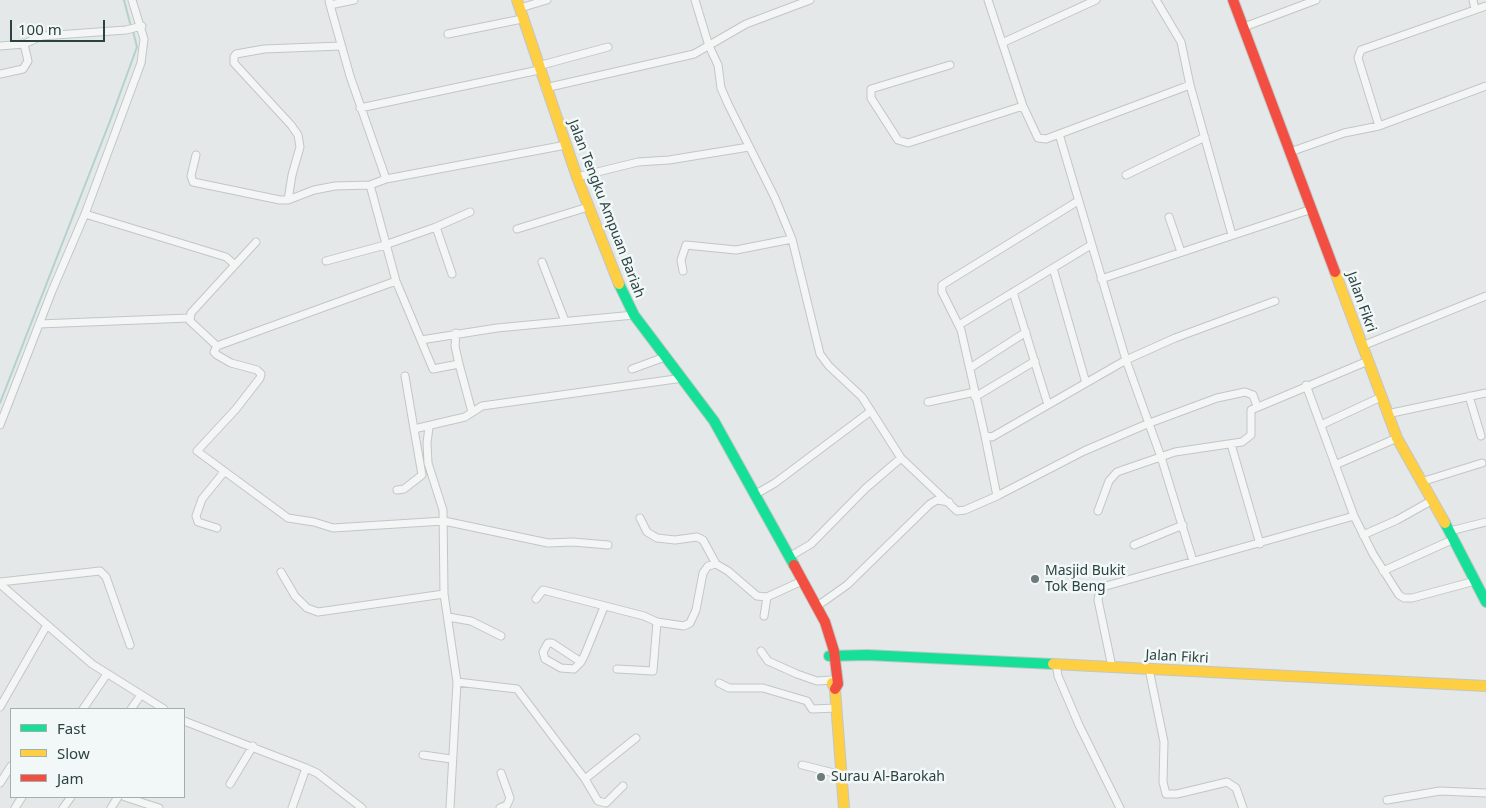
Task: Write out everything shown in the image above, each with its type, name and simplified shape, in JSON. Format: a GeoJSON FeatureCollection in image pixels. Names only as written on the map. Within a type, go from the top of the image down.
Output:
{"type":"FeatureCollection","features":[{"type":"Feature","properties":{"kind":"street"},"geometry":{"type":"LineString","coordinates":[[0,425],[39,324],[85,214],[141,63],[144,39],[132,0]]}},
{"type":"Feature","properties":{"kind":"street"},"geometry":{"type":"LineString","coordinates":[[354,0],[330,2],[360,108],[386,180]]}},
{"type":"Feature","properties":{"kind":"street"},"geometry":{"type":"LineString","coordinates":[[518,4],[547,0]]}},
{"type":"Feature","properties":{"kind":"street"},"geometry":{"type":"LineString","coordinates":[[695,0],[709,46],[718,65],[721,88],[775,198],[792,239],[820,354],[828,366],[862,396],[901,458],[913,472],[935,488],[957,511],[962,511],[997,496],[1084,451],[1147,424],[1217,398],[1245,392],[1253,395],[1257,406]]}},
{"type":"Feature","properties":{"kind":"street"},"geometry":{"type":"LineString","coordinates":[[545,88],[694,54],[746,24],[810,0]]}},
{"type":"Feature","properties":{"kind":"street"},"geometry":{"type":"LineString","coordinates":[[988,0],[1023,106],[1038,138],[1046,139],[1190,86]]}},
{"type":"Feature","properties":{"kind":"street"},"geometry":{"type":"LineString","coordinates":[[1002,43],[1096,0]]}},
{"type":"Feature","properties":{"kind":"street"},"geometry":{"type":"LineString","coordinates":[[1156,0],[1164,16],[1180,39],[1190,86],[1232,235]]}},
{"type":"Feature","properties":{"kind":"street","name":"Jalan Fikri"},"geometry":{"type":"LineString","coordinates":[[1233,0],[1397,438],[1452,535],[1486,602]]}},
{"type":"Feature","properties":{"kind":"street"},"geometry":{"type":"LineString","coordinates":[[1244,27],[1316,0]]}},
{"type":"Feature","properties":{"kind":"street"},"geometry":{"type":"LineString","coordinates":[[1473,0],[1475,9]]}},
{"type":"Feature","properties":{"kind":"street","name":"Jalan Tengku Ampuan Bariah"},"geometry":{"type":"LineString","coordinates":[[518,4],[538,68],[588,207],[612,269],[634,315],[683,378],[714,422],[756,494],[816,607],[831,654],[844,808]]}},
{"type":"Feature","properties":{"kind":"street"},"geometry":{"type":"LineString","coordinates":[[1379,126],[1358,58],[1361,50],[1486,6]]}},
{"type":"Feature","properties":{"kind":"street"},"geometry":{"type":"LineString","coordinates":[[448,34],[522,19]]}},
{"type":"Feature","properties":{"kind":"street"},"geometry":{"type":"LineString","coordinates":[[0,46],[24,44],[42,36],[126,30],[140,27]]}},
{"type":"Feature","properties":{"kind":"street"},"geometry":{"type":"LineString","coordinates":[[0,74],[26,67],[28,61],[24,44]]}},
{"type":"Feature","properties":{"kind":"street"},"geometry":{"type":"LineString","coordinates":[[288,200],[292,175],[300,147],[298,135],[234,63],[234,57],[236,54],[264,49],[341,46]]}},
{"type":"Feature","properties":{"kind":"street"},"geometry":{"type":"LineString","coordinates":[[360,108],[538,68],[608,47]]}},
{"type":"Feature","properties":{"kind":"street"},"geometry":{"type":"LineString","coordinates":[[950,65],[874,86],[871,89],[871,98],[898,140],[908,143],[1023,106]]}},
{"type":"Feature","properties":{"kind":"street"},"geometry":{"type":"LineString","coordinates":[[1290,152],[1344,133],[1379,126],[1486,86]]}},
{"type":"Feature","properties":{"kind":"street"},"geometry":{"type":"LineString","coordinates":[[1059,134],[1126,360],[1147,424],[1160,456],[1193,561]]}},
{"type":"Feature","properties":{"kind":"street"},"geometry":{"type":"LineString","coordinates":[[1126,175],[1205,138]]}},
{"type":"Feature","properties":{"kind":"street"},"geometry":{"type":"LineString","coordinates":[[196,154],[191,176],[192,182],[288,200],[314,190],[335,186],[370,185],[386,180],[566,145]]}},
{"type":"Feature","properties":{"kind":"street"},"geometry":{"type":"LineString","coordinates":[[577,177],[638,162],[669,160],[749,147]]}},
{"type":"Feature","properties":{"kind":"street"},"geometry":{"type":"LineString","coordinates":[[370,185],[396,281],[433,369],[459,364]]}},
{"type":"Feature","properties":{"kind":"street"},"geometry":{"type":"LineString","coordinates":[[997,496],[959,325],[941,288],[944,282],[1078,201]]}},
{"type":"Feature","properties":{"kind":"street"},"geometry":{"type":"LineString","coordinates":[[517,229],[588,207]]}},
{"type":"Feature","properties":{"kind":"street"},"geometry":{"type":"LineString","coordinates":[[1101,279],[1312,209]]}},
{"type":"Feature","properties":{"kind":"street"},"geometry":{"type":"LineString","coordinates":[[326,261],[385,245],[436,227],[470,212]]}},
{"type":"Feature","properties":{"kind":"street"},"geometry":{"type":"LineString","coordinates":[[85,214],[226,257],[235,264]]}},
{"type":"Feature","properties":{"kind":"street"},"geometry":{"type":"LineString","coordinates":[[1169,217],[1180,252]]}},
{"type":"Feature","properties":{"kind":"street"},"geometry":{"type":"LineString","coordinates":[[436,227],[452,274]]}},
{"type":"Feature","properties":{"kind":"street"},"geometry":{"type":"LineString","coordinates":[[683,270],[681,260],[684,247],[688,245],[736,250],[792,239]]}},
{"type":"Feature","properties":{"kind":"street"},"geometry":{"type":"LineString","coordinates":[[189,318],[194,308],[256,242]]}},
{"type":"Feature","properties":{"kind":"street"},"geometry":{"type":"LineString","coordinates":[[959,325],[1091,245]]}},
{"type":"Feature","properties":{"kind":"street"},"geometry":{"type":"LineString","coordinates":[[542,262],[565,321]]}},
{"type":"Feature","properties":{"kind":"street"},"geometry":{"type":"LineString","coordinates":[[1052,268],[1086,383]]}},
{"type":"Feature","properties":{"kind":"street"},"geometry":{"type":"LineString","coordinates":[[396,281],[217,346],[214,352],[217,355],[232,363],[257,370],[261,374],[236,409],[197,448],[198,453],[293,520],[314,522],[333,528],[444,521],[548,543],[573,542],[608,545]]}},
{"type":"Feature","properties":{"kind":"street"},"geometry":{"type":"LineString","coordinates":[[1013,292],[1048,405]]}},
{"type":"Feature","properties":{"kind":"street"},"geometry":{"type":"LineString","coordinates":[[1362,346],[1486,296]]}},
{"type":"Feature","properties":{"kind":"street"},"geometry":{"type":"LineString","coordinates":[[985,436],[992,437],[1126,360],[1175,338],[1275,301]]}},
{"type":"Feature","properties":{"kind":"street"},"geometry":{"type":"LineString","coordinates":[[421,340],[456,333],[634,315]]}},
{"type":"Feature","properties":{"kind":"street"},"geometry":{"type":"LineString","coordinates":[[39,324],[189,318]]}},
{"type":"Feature","properties":{"kind":"street"},"geometry":{"type":"LineString","coordinates":[[189,318],[198,330],[217,346]]}},
{"type":"Feature","properties":{"kind":"street"},"geometry":{"type":"LineString","coordinates":[[970,368],[1026,332]]}},
{"type":"Feature","properties":{"kind":"street"},"geometry":{"type":"LineString","coordinates":[[456,333],[455,346],[472,412]]}},
{"type":"Feature","properties":{"kind":"street"},"geometry":{"type":"LineString","coordinates":[[632,369],[665,357]]}},
{"type":"Feature","properties":{"kind":"street"},"geometry":{"type":"LineString","coordinates":[[928,402],[975,394],[1035,361]]}},
{"type":"Feature","properties":{"kind":"street"},"geometry":{"type":"LineString","coordinates":[[1098,511],[1112,476],[1125,468],[1175,452],[1242,442],[1251,435],[1252,428],[1249,412],[1257,406],[1368,361]]}},
{"type":"Feature","properties":{"kind":"street"},"geometry":{"type":"LineString","coordinates":[[396,490],[404,490],[422,475],[405,376]]}},
{"type":"Feature","properties":{"kind":"street"},"geometry":{"type":"LineString","coordinates":[[414,429],[429,428],[465,418],[472,412],[487,406],[683,378]]}},
{"type":"Feature","properties":{"kind":"street"},"geometry":{"type":"LineString","coordinates":[[1306,385],[1354,516],[1383,570],[1404,598],[1475,581]]}},
{"type":"Feature","properties":{"kind":"street"},"geometry":{"type":"LineString","coordinates":[[1387,414],[1486,393]]}},
{"type":"Feature","properties":{"kind":"street"},"geometry":{"type":"LineString","coordinates":[[1469,396],[1481,436]]}},
{"type":"Feature","properties":{"kind":"street"},"geometry":{"type":"LineString","coordinates":[[1321,425],[1381,397]]}},
{"type":"Feature","properties":{"kind":"street"},"geometry":{"type":"LineString","coordinates":[[756,494],[775,483],[870,411]]}},
{"type":"Feature","properties":{"kind":"street"},"geometry":{"type":"LineString","coordinates":[[429,428],[427,443],[428,463],[440,500],[444,521],[444,594],[457,682],[450,808]]}},
{"type":"Feature","properties":{"kind":"street"},"geometry":{"type":"LineString","coordinates":[[1335,465],[1397,438]]}},
{"type":"Feature","properties":{"kind":"street"},"geometry":{"type":"LineString","coordinates":[[1231,444],[1260,544]]}},
{"type":"Feature","properties":{"kind":"street"},"geometry":{"type":"LineString","coordinates":[[789,557],[811,544],[866,488],[901,458]]}},
{"type":"Feature","properties":{"kind":"street"},"geometry":{"type":"LineString","coordinates":[[1421,482],[1482,464]]}},
{"type":"Feature","properties":{"kind":"street"},"geometry":{"type":"LineString","coordinates":[[217,528],[198,522],[196,516],[202,499],[224,472]]}},
{"type":"Feature","properties":{"kind":"street"},"geometry":{"type":"LineString","coordinates":[[930,504],[935,495],[935,488]]}},
{"type":"Feature","properties":{"kind":"street"},"geometry":{"type":"LineString","coordinates":[[816,607],[846,585],[930,504],[937,500],[949,502]]}},
{"type":"Feature","properties":{"kind":"street"},"geometry":{"type":"LineString","coordinates":[[1363,535],[1398,520],[1431,500]]}},
{"type":"Feature","properties":{"kind":"street"},"geometry":{"type":"LineString","coordinates":[[1112,667],[1098,600],[1100,590],[1106,586],[1354,516]]}},
{"type":"Feature","properties":{"kind":"street"},"geometry":{"type":"LineString","coordinates":[[640,518],[647,532],[657,538],[675,540],[697,537],[703,540],[716,564],[739,579],[751,592],[767,597],[802,581]]}},
{"type":"Feature","properties":{"kind":"street"},"geometry":{"type":"LineString","coordinates":[[1383,570],[1452,535],[1486,522]]}},
{"type":"Feature","properties":{"kind":"street"},"geometry":{"type":"LineString","coordinates":[[1134,544],[1183,525]]}},
{"type":"Feature","properties":{"kind":"street"},"geometry":{"type":"LineString","coordinates":[[536,599],[543,590],[644,616],[657,622],[684,626],[690,623],[696,610],[703,573],[708,566],[716,564]]}},
{"type":"Feature","properties":{"kind":"street"},"geometry":{"type":"LineString","coordinates":[[0,585],[100,571],[106,577],[130,645]]}},
{"type":"Feature","properties":{"kind":"street"},"geometry":{"type":"LineString","coordinates":[[281,572],[296,596],[307,608],[318,612],[444,594]]}},
{"type":"Feature","properties":{"kind":"street"},"geometry":{"type":"LineString","coordinates":[[0,585],[83,657],[162,708]]}},
{"type":"Feature","properties":{"kind":"street"},"geometry":{"type":"LineString","coordinates":[[764,616],[767,597]]}},
{"type":"Feature","properties":{"kind":"street"},"geometry":{"type":"LineString","coordinates":[[581,662],[552,643],[548,643],[543,652],[545,659],[566,670],[574,669],[581,662],[604,607]]}},
{"type":"Feature","properties":{"kind":"street"},"geometry":{"type":"LineString","coordinates":[[448,617],[471,621],[501,636]]}},
{"type":"Feature","properties":{"kind":"street"},"geometry":{"type":"LineString","coordinates":[[617,669],[653,671],[657,622]]}},
{"type":"Feature","properties":{"kind":"street"},"geometry":{"type":"LineString","coordinates":[[0,707],[47,625]]}},
{"type":"Feature","properties":{"kind":"street"},"geometry":{"type":"LineString","coordinates":[[761,651],[768,661],[817,681],[835,684],[845,661],[856,656]]}},
{"type":"Feature","properties":{"kind":"street","name":"Jalan Fikri"},"geometry":{"type":"LineString","coordinates":[[831,654],[1056,663],[1486,686]]}},
{"type":"Feature","properties":{"kind":"street","name":"Jalan Fikri"},"geometry":{"type":"LineString","coordinates":[[831,654],[867,655]]}},
{"type":"Feature","properties":{"kind":"street"},"geometry":{"type":"LineString","coordinates":[[1056,663],[1058,676],[1079,725],[1120,808]]}},
{"type":"Feature","properties":{"kind":"street"},"geometry":{"type":"LineString","coordinates":[[1149,669],[1164,742],[1163,782],[1166,794],[1177,794],[1228,782],[1236,788],[1243,808]]}},
{"type":"Feature","properties":{"kind":"street"},"geometry":{"type":"LineString","coordinates":[[83,708],[107,674]]}},
{"type":"Feature","properties":{"kind":"street"},"geometry":{"type":"LineString","coordinates":[[457,682],[517,689],[586,779],[598,801],[606,803],[623,786]]}},
{"type":"Feature","properties":{"kind":"street"},"geometry":{"type":"LineString","coordinates":[[719,683],[729,688],[763,688],[807,701],[812,709],[837,708]]}},
{"type":"Feature","properties":{"kind":"street"},"geometry":{"type":"LineString","coordinates":[[0,689],[9,691]]}},
{"type":"Feature","properties":{"kind":"street"},"geometry":{"type":"LineString","coordinates":[[132,708],[141,695]]}},
{"type":"Feature","properties":{"kind":"street"},"geometry":{"type":"LineString","coordinates":[[185,721],[253,746],[317,773],[362,808]]}},
{"type":"Feature","properties":{"kind":"street"},"geometry":{"type":"LineString","coordinates":[[586,779],[636,738]]}},
{"type":"Feature","properties":{"kind":"street"},"geometry":{"type":"LineString","coordinates":[[230,784],[253,746]]}},
{"type":"Feature","properties":{"kind":"street"},"geometry":{"type":"LineString","coordinates":[[424,755],[452,759]]}},
{"type":"Feature","properties":{"kind":"street"},"geometry":{"type":"LineString","coordinates":[[802,765],[842,775]]}},
{"type":"Feature","properties":{"kind":"street"},"geometry":{"type":"LineString","coordinates":[[0,783],[10,768]]}},
{"type":"Feature","properties":{"kind":"street"},"geometry":{"type":"LineString","coordinates":[[292,808],[306,768]]}},
{"type":"Feature","properties":{"kind":"street"},"geometry":{"type":"LineString","coordinates":[[500,808],[507,805],[510,798],[501,773]]}},
{"type":"Feature","properties":{"kind":"street"},"geometry":{"type":"LineString","coordinates":[[1387,800],[1440,791],[1486,793]]}},
{"type":"Feature","properties":{"kind":"street"},"geometry":{"type":"LineString","coordinates":[[128,798],[159,808]]}},
{"type":"Feature","properties":{"kind":"waterway"},"geometry":{"type":"LineString","coordinates":[[124,0],[131,27]]}},
{"type":"Feature","properties":{"kind":"waterway"},"geometry":{"type":"LineString","coordinates":[[0,403],[137,47],[133,31]]}},
{"type":"Feature","properties":{"kind":"traffic: fast"},"geometry":{"type":"LineString","coordinates":[[619,284],[634,315],[714,421],[794,565]]}},
{"type":"Feature","properties":{"kind":"traffic: fast"},"geometry":{"type":"LineString","coordinates":[[1445,523],[1486,602]]}},
{"type":"Feature","properties":{"kind":"traffic: fast"},"geometry":{"type":"LineString","coordinates":[[829,656],[867,655],[1053,664]]}},
{"type":"Feature","properties":{"kind":"traffic: slow"},"geometry":{"type":"LineString","coordinates":[[517,0],[577,177],[619,284]]}},
{"type":"Feature","properties":{"kind":"traffic: slow"},"geometry":{"type":"LineString","coordinates":[[1335,272],[1397,438],[1445,523]]}},
{"type":"Feature","properties":{"kind":"traffic: slow"},"geometry":{"type":"LineString","coordinates":[[1053,664],[1486,686]]}},
{"type":"Feature","properties":{"kind":"traffic: slow"},"geometry":{"type":"LineString","coordinates":[[832,683],[835,689],[844,808]]}},
{"type":"Feature","properties":{"kind":"traffic: jam"},"geometry":{"type":"LineString","coordinates":[[1233,0],[1335,272]]}},
{"type":"Feature","properties":{"kind":"traffic: jam"},"geometry":{"type":"LineString","coordinates":[[794,565],[825,622],[834,651],[838,684],[835,689]]}},
{"type":"Feature","properties":{"kind":"place","name":"Masjid Bukit Tok Beng"},"geometry":{"type":"Point","coordinates":[1035,579]}},
{"type":"Feature","properties":{"kind":"place","name":"Surau Al-Barokah"},"geometry":{"type":"Point","coordinates":[821,777]}}]}
